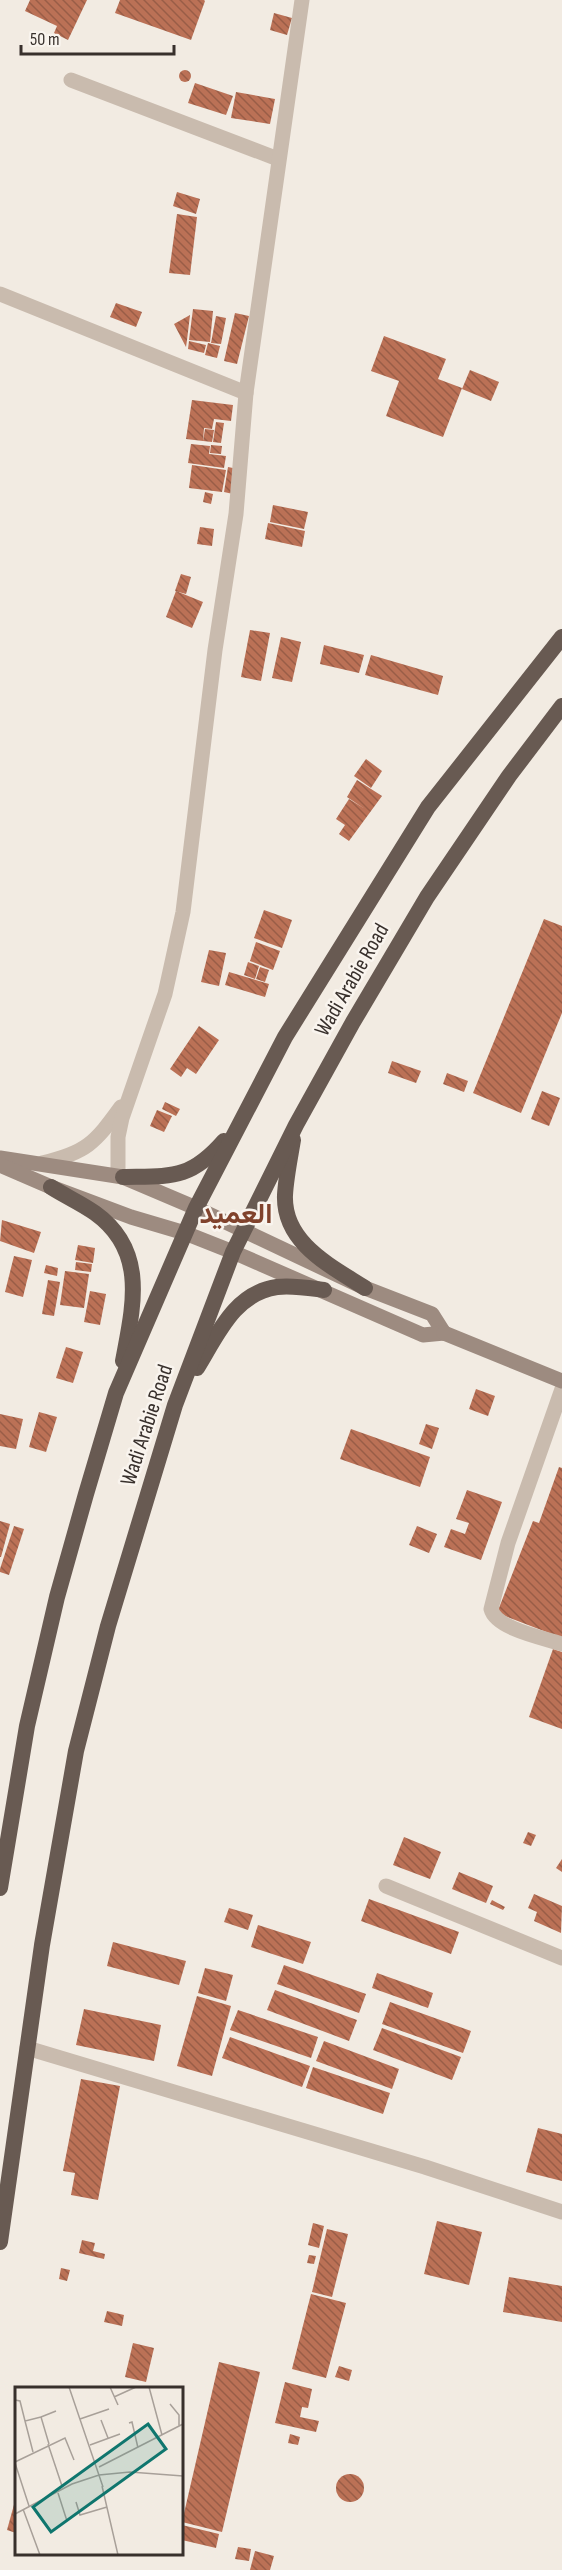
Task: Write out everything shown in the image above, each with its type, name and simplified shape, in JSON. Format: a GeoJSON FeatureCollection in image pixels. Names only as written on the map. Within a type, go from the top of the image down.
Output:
{"type":"FeatureCollection","features":[{"type":"Feature","properties":{"kind":"highway","name":"Wadi Arabie Road"},"geometry":{"type":"LineString","coordinates":[[0,1888],[27,1726],[54,1608],[116,1393],[196,1208],[285,1036],[428,807],[562,638]]}},
{"type":"Feature","properties":{"kind":"highway","name":"Wadi Arabie Road"},"geometry":{"type":"LineString","coordinates":[[0,2242],[7,2144],[27,2048],[76,1751],[108,1626],[175,1405],[233,1252],[296,1125],[353,1022],[427,897],[509,776],[562,706]]}},
{"type":"Feature","properties":{"kind":"highway"},"geometry":{"type":"LineString","coordinates":[[121,1177],[171,1176],[186,1172],[210,1157],[242,1120]]}},
{"type":"Feature","properties":{"kind":"highway"},"geometry":{"type":"LineString","coordinates":[[296,1125],[285,1197],[287,1216],[295,1233],[306,1248],[365,1288]]}},
{"type":"Feature","properties":{"kind":"highway"},"geometry":{"type":"LineString","coordinates":[[51,1187],[107,1224],[118,1237],[131,1266],[134,1298],[116,1393]]}},
{"type":"Feature","properties":{"kind":"highway"},"geometry":{"type":"LineString","coordinates":[[175,1405],[225,1323],[242,1302],[252,1295],[276,1287],[324,1290]]}},
{"type":"Feature","properties":{"kind":"main road"},"geometry":{"type":"LineString","coordinates":[[0,1158],[121,1177],[196,1208],[365,1288],[432,1314],[444,1333]]}},
{"type":"Feature","properties":{"kind":"main road"},"geometry":{"type":"LineString","coordinates":[[0,1165],[131,1217],[185,1233],[233,1252],[423,1335],[444,1333],[562,1382]]}},
{"type":"Feature","properties":{"kind":"street"},"geometry":{"type":"LineString","coordinates":[[121,1177],[118,1137],[128,1097],[165,994],[183,912],[215,650],[236,514],[246,393],[302,0]]}},
{"type":"Feature","properties":{"kind":"street"},"geometry":{"type":"LineString","coordinates":[[71,80],[278,159]]}},
{"type":"Feature","properties":{"kind":"street"},"geometry":{"type":"LineString","coordinates":[[0,294],[246,393]]}},
{"type":"Feature","properties":{"kind":"street"},"geometry":{"type":"LineString","coordinates":[[42,1163],[67,1157],[92,1144],[128,1097]]}},
{"type":"Feature","properties":{"kind":"street"},"geometry":{"type":"LineString","coordinates":[[562,1389],[508,1543],[491,1609],[498,1621],[510,1627],[562,1644]]}},
{"type":"Feature","properties":{"kind":"street"},"geometry":{"type":"LineString","coordinates":[[386,1886],[562,1958]]}},
{"type":"Feature","properties":{"kind":"street"},"geometry":{"type":"LineString","coordinates":[[27,2048],[414,2164],[562,2212]]}},
{"type":"Feature","properties":{"kind":"building"},"geometry":{"type":"Polygon","coordinates":[[[30,0],[87,0],[68,40],[54,33],[57,26],[25,11],[30,0]]]}},
{"type":"Feature","properties":{"kind":"building"},"geometry":{"type":"Polygon","coordinates":[[[120,0],[205,1],[191,40],[115,13],[120,0]]]}},
{"type":"Feature","properties":{"kind":"building"},"geometry":{"type":"Polygon","coordinates":[[[274,13],[292,18],[287,35],[270,30],[274,13]]]}},
{"type":"Feature","properties":{"kind":"building"},"geometry":{"type":"Polygon","coordinates":[[[187,70],[190,71],[190,81],[183,82],[180,81],[179,74],[180,71],[187,70]]]}},
{"type":"Feature","properties":{"kind":"building"},"geometry":{"type":"Polygon","coordinates":[[[195,83],[233,96],[226,115],[188,103],[195,83]]]}},
{"type":"Feature","properties":{"kind":"building"},"geometry":{"type":"Polygon","coordinates":[[[236,92],[275,99],[270,124],[231,118],[236,92]]]}},
{"type":"Feature","properties":{"kind":"building"},"geometry":{"type":"Polygon","coordinates":[[[177,192],[200,199],[196,214],[173,206],[177,192]]]}},
{"type":"Feature","properties":{"kind":"building"},"geometry":{"type":"Polygon","coordinates":[[[177,214],[197,217],[190,275],[169,273],[177,214]]]}},
{"type":"Feature","properties":{"kind":"building"},"geometry":{"type":"Polygon","coordinates":[[[116,303],[142,312],[136,327],[110,317],[116,303]]]}},
{"type":"Feature","properties":{"kind":"building"},"geometry":{"type":"Polygon","coordinates":[[[193,309],[213,311],[210,342],[189,340],[193,309]]]}},
{"type":"Feature","properties":{"kind":"building"},"geometry":{"type":"Polygon","coordinates":[[[235,313],[249,316],[237,364],[224,361],[235,313]]]}},
{"type":"Feature","properties":{"kind":"building"},"geometry":{"type":"Polygon","coordinates":[[[190,315],[186,347],[174,324],[190,315]]]}},
{"type":"Feature","properties":{"kind":"building"},"geometry":{"type":"Polygon","coordinates":[[[216,316],[226,318],[221,344],[211,343],[216,316]]]}},
{"type":"Feature","properties":{"kind":"building"},"geometry":{"type":"Polygon","coordinates":[[[384,336],[446,359],[438,379],[462,388],[443,437],[386,416],[399,381],[371,371],[384,336]]]}},
{"type":"Feature","properties":{"kind":"building"},"geometry":{"type":"Polygon","coordinates":[[[189,341],[206,345],[204,353],[188,349],[189,341]]]}},
{"type":"Feature","properties":{"kind":"building"},"geometry":{"type":"Polygon","coordinates":[[[208,343],[220,346],[217,358],[205,355],[208,343]]]}},
{"type":"Feature","properties":{"kind":"building"},"geometry":{"type":"Polygon","coordinates":[[[470,370],[499,382],[491,401],[462,389],[470,370]]]}},
{"type":"Feature","properties":{"kind":"building"},"geometry":{"type":"Polygon","coordinates":[[[192,400],[233,405],[231,421],[214,419],[212,429],[204,428],[203,441],[186,439],[192,400]]]}},
{"type":"Feature","properties":{"kind":"building"},"geometry":{"type":"Polygon","coordinates":[[[216,422],[224,423],[221,443],[213,442],[216,422]]]}},
{"type":"Feature","properties":{"kind":"building"},"geometry":{"type":"Polygon","coordinates":[[[205,429],[214,430],[212,442],[203,441],[205,429]]]}},
{"type":"Feature","properties":{"kind":"building"},"geometry":{"type":"Polygon","coordinates":[[[191,444],[210,446],[209,454],[226,456],[224,468],[188,463],[191,444]]]}},
{"type":"Feature","properties":{"kind":"building"},"geometry":{"type":"Polygon","coordinates":[[[211,445],[222,446],[221,454],[210,453],[211,445]]]}},
{"type":"Feature","properties":{"kind":"building"},"geometry":{"type":"Polygon","coordinates":[[[192,465],[226,470],[222,492],[189,488],[192,465]]]}},
{"type":"Feature","properties":{"kind":"building"},"geometry":{"type":"Polygon","coordinates":[[[228,467],[238,469],[233,494],[224,492],[228,467]]]}},
{"type":"Feature","properties":{"kind":"building"},"geometry":{"type":"Polygon","coordinates":[[[205,492],[213,494],[211,504],[203,502],[205,492]]]}},
{"type":"Feature","properties":{"kind":"building"},"geometry":{"type":"Polygon","coordinates":[[[273,505],[308,512],[304,529],[270,522],[273,505]]]}},
{"type":"Feature","properties":{"kind":"building"},"geometry":{"type":"Polygon","coordinates":[[[268,523],[305,531],[302,547],[265,539],[268,523]]]}},
{"type":"Feature","properties":{"kind":"building"},"geometry":{"type":"Polygon","coordinates":[[[200,527],[214,529],[212,546],[197,544],[200,527]]]}},
{"type":"Feature","properties":{"kind":"building"},"geometry":{"type":"Polygon","coordinates":[[[181,574],[191,577],[186,594],[175,591],[181,574]]]}},
{"type":"Feature","properties":{"kind":"building"},"geometry":{"type":"Polygon","coordinates":[[[176,591],[203,602],[192,628],[166,617],[176,591]]]}},
{"type":"Feature","properties":{"kind":"building"},"geometry":{"type":"Polygon","coordinates":[[[250,630],[270,633],[261,681],[241,677],[250,630]]]}},
{"type":"Feature","properties":{"kind":"building"},"geometry":{"type":"Polygon","coordinates":[[[281,637],[301,642],[292,682],[272,678],[281,637]]]}},
{"type":"Feature","properties":{"kind":"building"},"geometry":{"type":"Polygon","coordinates":[[[324,645],[364,655],[359,673],[320,664],[324,645]]]}},
{"type":"Feature","properties":{"kind":"building"},"geometry":{"type":"Polygon","coordinates":[[[371,655],[443,676],[438,695],[365,675],[371,655]]]}},
{"type":"Feature","properties":{"kind":"building"},"geometry":{"type":"Polygon","coordinates":[[[366,759],[382,771],[371,788],[354,776],[366,759]]]}},
{"type":"Feature","properties":{"kind":"building"},"geometry":{"type":"Polygon","coordinates":[[[357,780],[382,796],[349,841],[339,834],[345,825],[336,819],[349,799],[365,809],[347,797],[357,780]]]}},
{"type":"Feature","properties":{"kind":"building"},"geometry":{"type":"Polygon","coordinates":[[[264,910],[292,920],[282,948],[254,938],[264,910]]]}},
{"type":"Feature","properties":{"kind":"building"},"geometry":{"type":"Polygon","coordinates":[[[544,919],[562,926],[562,1013],[521,1113],[473,1093],[544,919]]]}},
{"type":"Feature","properties":{"kind":"building"},"geometry":{"type":"Polygon","coordinates":[[[256,942],[280,951],[273,970],[250,961],[256,942]]]}},
{"type":"Feature","properties":{"kind":"building"},"geometry":{"type":"Polygon","coordinates":[[[209,950],[226,953],[219,986],[201,982],[209,950]]]}},
{"type":"Feature","properties":{"kind":"building"},"geometry":{"type":"Polygon","coordinates":[[[248,962],[259,966],[255,979],[244,975],[248,962]]]}},
{"type":"Feature","properties":{"kind":"building"},"geometry":{"type":"Polygon","coordinates":[[[260,967],[269,970],[265,982],[256,979],[260,967]]]}},
{"type":"Feature","properties":{"kind":"building"},"geometry":{"type":"Polygon","coordinates":[[[229,972],[269,984],[265,997],[225,985],[229,972]]]}},
{"type":"Feature","properties":{"kind":"building"},"geometry":{"type":"Polygon","coordinates":[[[199,1026],[219,1040],[196,1074],[187,1068],[181,1077],[170,1069],[199,1026]]]}},
{"type":"Feature","properties":{"kind":"building"},"geometry":{"type":"Polygon","coordinates":[[[392,1061],[421,1071],[416,1083],[388,1073],[392,1061]]]}},
{"type":"Feature","properties":{"kind":"building"},"geometry":{"type":"Polygon","coordinates":[[[447,1073],[468,1081],[464,1092],[443,1084],[447,1073]]]}},
{"type":"Feature","properties":{"kind":"building"},"geometry":{"type":"Polygon","coordinates":[[[542,1091],[560,1098],[549,1126],[531,1119],[542,1091]]]}},
{"type":"Feature","properties":{"kind":"building"},"geometry":{"type":"Polygon","coordinates":[[[165,1102],[180,1109],[176,1116],[162,1109],[165,1102]]]}},
{"type":"Feature","properties":{"kind":"building"},"geometry":{"type":"Polygon","coordinates":[[[157,1110],[172,1116],[164,1132],[150,1126],[157,1110]]]}},
{"type":"Feature","properties":{"kind":"building"},"geometry":{"type":"Polygon","coordinates":[[[2,1220],[41,1232],[34,1253],[0,1241],[2,1220]]]}},
{"type":"Feature","properties":{"kind":"building"},"geometry":{"type":"Polygon","coordinates":[[[78,1245],[95,1248],[93,1263],[75,1260],[78,1245]]]}},
{"type":"Feature","properties":{"kind":"building"},"geometry":{"type":"Polygon","coordinates":[[[14,1256],[32,1260],[23,1297],[5,1292],[14,1256]]]}},
{"type":"Feature","properties":{"kind":"building"},"geometry":{"type":"Polygon","coordinates":[[[76,1262],[92,1264],[91,1272],[75,1270],[76,1262]]]}},
{"type":"Feature","properties":{"kind":"building"},"geometry":{"type":"Polygon","coordinates":[[[46,1265],[58,1268],[57,1276],[44,1273],[46,1265]]]}},
{"type":"Feature","properties":{"kind":"building"},"geometry":{"type":"Polygon","coordinates":[[[65,1271],[89,1274],[84,1308],[60,1305],[65,1271]]]}},
{"type":"Feature","properties":{"kind":"building"},"geometry":{"type":"Polygon","coordinates":[[[48,1280],[60,1282],[54,1316],[42,1314],[48,1280]]]}},
{"type":"Feature","properties":{"kind":"building"},"geometry":{"type":"Polygon","coordinates":[[[90,1291],[106,1294],[100,1325],[84,1322],[90,1291]]]}},
{"type":"Feature","properties":{"kind":"building"},"geometry":{"type":"Polygon","coordinates":[[[66,1347],[83,1352],[73,1383],[56,1378],[66,1347]]]}},
{"type":"Feature","properties":{"kind":"building"},"geometry":{"type":"Polygon","coordinates":[[[476,1389],[495,1396],[488,1416],[469,1409],[476,1389]]]}},
{"type":"Feature","properties":{"kind":"building"},"geometry":{"type":"Polygon","coordinates":[[[39,1412],[57,1417],[46,1452],[29,1447],[39,1412]]]}},
{"type":"Feature","properties":{"kind":"building"},"geometry":{"type":"Polygon","coordinates":[[[0,1414],[23,1419],[16,1449],[0,1446],[0,1414]]]}},
{"type":"Feature","properties":{"kind":"building"},"geometry":{"type":"Polygon","coordinates":[[[426,1424],[439,1428],[432,1449],[419,1444],[426,1424]]]}},
{"type":"Feature","properties":{"kind":"building"},"geometry":{"type":"Polygon","coordinates":[[[351,1429],[430,1457],[420,1487],[340,1459],[351,1429]]]}},
{"type":"Feature","properties":{"kind":"building"},"geometry":{"type":"Polygon","coordinates":[[[559,1467],[562,1468],[562,1638],[497,1613],[533,1521],[539,1523],[559,1467]]]}},
{"type":"Feature","properties":{"kind":"building"},"geometry":{"type":"Polygon","coordinates":[[[467,1490],[502,1502],[481,1560],[444,1547],[451,1529],[465,1534],[469,1523],[456,1519],[467,1490]]]}},
{"type":"Feature","properties":{"kind":"building"},"geometry":{"type":"Polygon","coordinates":[[[0,1521],[10,1524],[1,1557],[0,1557],[0,1521]]]}},
{"type":"Feature","properties":{"kind":"building"},"geometry":{"type":"Polygon","coordinates":[[[14,1526],[24,1529],[9,1575],[0,1572],[0,1569],[14,1526]]]}},
{"type":"Feature","properties":{"kind":"building"},"geometry":{"type":"Polygon","coordinates":[[[417,1526],[437,1534],[429,1553],[409,1545],[417,1526]]]}},
{"type":"Feature","properties":{"kind":"building"},"geometry":{"type":"Polygon","coordinates":[[[553,1649],[562,1652],[562,1729],[529,1717],[553,1649]]]}},
{"type":"Feature","properties":{"kind":"building"},"geometry":{"type":"Polygon","coordinates":[[[528,1832],[536,1835],[531,1846],[523,1843],[528,1832]]]}},
{"type":"Feature","properties":{"kind":"building"},"geometry":{"type":"Polygon","coordinates":[[[404,1837],[441,1852],[430,1879],[393,1865],[404,1837]]]}},
{"type":"Feature","properties":{"kind":"building"},"geometry":{"type":"Polygon","coordinates":[[[562,1859],[562,1872],[556,1868],[562,1859]]]}},
{"type":"Feature","properties":{"kind":"building"},"geometry":{"type":"Polygon","coordinates":[[[459,1872],[493,1886],[486,1903],[452,1889],[459,1872]]]}},
{"type":"Feature","properties":{"kind":"building"},"geometry":{"type":"Polygon","coordinates":[[[534,1894],[562,1906],[561,1933],[534,1921],[537,1912],[528,1908],[534,1894]]]}},
{"type":"Feature","properties":{"kind":"building"},"geometry":{"type":"Polygon","coordinates":[[[369,1899],[459,1932],[451,1954],[361,1921],[369,1899]]]}},
{"type":"Feature","properties":{"kind":"building"},"geometry":{"type":"Polygon","coordinates":[[[492,1900],[505,1907],[503,1910],[490,1904],[492,1900]]]}},
{"type":"Feature","properties":{"kind":"building"},"geometry":{"type":"Polygon","coordinates":[[[229,1908],[253,1915],[248,1930],[224,1922],[229,1908]]]}},
{"type":"Feature","properties":{"kind":"building"},"geometry":{"type":"Polygon","coordinates":[[[258,1925],[311,1942],[303,1964],[251,1947],[258,1925]]]}},
{"type":"Feature","properties":{"kind":"building"},"geometry":{"type":"Polygon","coordinates":[[[113,1942],[186,1961],[179,1985],[107,1966],[113,1942]]]}},
{"type":"Feature","properties":{"kind":"building"},"geometry":{"type":"Polygon","coordinates":[[[284,1965],[366,1994],[359,2013],[277,1984],[284,1965]]]}},
{"type":"Feature","properties":{"kind":"building"},"geometry":{"type":"Polygon","coordinates":[[[205,1968],[233,1975],[226,2001],[198,1993],[205,1968]]]}},
{"type":"Feature","properties":{"kind":"building"},"geometry":{"type":"Polygon","coordinates":[[[377,1973],[433,1993],[428,2008],[372,1988],[377,1973]]]}},
{"type":"Feature","properties":{"kind":"building"},"geometry":{"type":"Polygon","coordinates":[[[275,1990],[357,2020],[349,2041],[267,2010],[275,1990]]]}},
{"type":"Feature","properties":{"kind":"building"},"geometry":{"type":"Polygon","coordinates":[[[197,1996],[231,2006],[212,2076],[177,2066],[197,1996]]]}},
{"type":"Feature","properties":{"kind":"building"},"geometry":{"type":"Polygon","coordinates":[[[390,2002],[471,2031],[463,2053],[382,2024],[390,2002]]]}},
{"type":"Feature","properties":{"kind":"building"},"geometry":{"type":"Polygon","coordinates":[[[84,2009],[161,2025],[154,2061],[76,2045],[84,2009]]]}},
{"type":"Feature","properties":{"kind":"building"},"geometry":{"type":"Polygon","coordinates":[[[238,2010],[318,2037],[311,2058],[230,2030],[238,2010]]]}},
{"type":"Feature","properties":{"kind":"building"},"geometry":{"type":"Polygon","coordinates":[[[382,2028],[461,2057],[452,2080],[373,2050],[382,2028]]]}},
{"type":"Feature","properties":{"kind":"building"},"geometry":{"type":"Polygon","coordinates":[[[230,2037],[310,2066],[302,2087],[222,2058],[230,2037]]]}},
{"type":"Feature","properties":{"kind":"building"},"geometry":{"type":"Polygon","coordinates":[[[324,2041],[399,2069],[392,2089],[316,2061],[324,2041]]]}},
{"type":"Feature","properties":{"kind":"building"},"geometry":{"type":"Polygon","coordinates":[[[313,2067],[390,2093],[383,2114],[306,2088],[313,2067]]]}},
{"type":"Feature","properties":{"kind":"building"},"geometry":{"type":"Polygon","coordinates":[[[81,2079],[120,2086],[98,2200],[71,2195],[75,2173],[63,2171],[81,2079]]]}},
{"type":"Feature","properties":{"kind":"building"},"geometry":{"type":"Polygon","coordinates":[[[538,2128],[562,2134],[562,2181],[526,2172],[538,2128]]]}},
{"type":"Feature","properties":{"kind":"building"},"geometry":{"type":"Polygon","coordinates":[[[437,2221],[482,2232],[469,2285],[424,2274],[437,2221]]]}},
{"type":"Feature","properties":{"kind":"building"},"geometry":{"type":"Polygon","coordinates":[[[313,2223],[324,2226],[319,2248],[308,2245],[313,2223]]]}},
{"type":"Feature","properties":{"kind":"building"},"geometry":{"type":"Polygon","coordinates":[[[327,2229],[348,2234],[332,2297],[312,2292],[327,2229]]]}},
{"type":"Feature","properties":{"kind":"building"},"geometry":{"type":"Polygon","coordinates":[[[82,2240],[95,2243],[93,2251],[105,2254],[104,2259],[79,2253],[82,2240]]]}},
{"type":"Feature","properties":{"kind":"building"},"geometry":{"type":"Polygon","coordinates":[[[309,2255],[316,2256],[314,2264],[307,2263],[309,2255]]]}},
{"type":"Feature","properties":{"kind":"building"},"geometry":{"type":"Polygon","coordinates":[[[61,2268],[70,2270],[67,2281],[59,2279],[61,2268]]]}},
{"type":"Feature","properties":{"kind":"building"},"geometry":{"type":"Polygon","coordinates":[[[509,2277],[562,2286],[562,2322],[503,2312],[509,2277]]]}},
{"type":"Feature","properties":{"kind":"building"},"geometry":{"type":"Polygon","coordinates":[[[311,2294],[346,2303],[326,2378],[292,2369],[311,2294]]]}},
{"type":"Feature","properties":{"kind":"building"},"geometry":{"type":"Polygon","coordinates":[[[107,2311],[124,2315],[122,2326],[104,2322],[107,2311]]]}},
{"type":"Feature","properties":{"kind":"building"},"geometry":{"type":"Polygon","coordinates":[[[133,2343],[154,2348],[146,2382],[125,2377],[133,2343]]]}},
{"type":"Feature","properties":{"kind":"building"},"geometry":{"type":"Polygon","coordinates":[[[219,2362],[260,2372],[222,2532],[183,2522],[219,2362]]]}},
{"type":"Feature","properties":{"kind":"building"},"geometry":{"type":"Polygon","coordinates":[[[339,2366],[352,2370],[349,2381],[335,2377],[339,2366]]]}},
{"type":"Feature","properties":{"kind":"building"},"geometry":{"type":"Polygon","coordinates":[[[285,2382],[312,2389],[308,2408],[302,2407],[300,2417],[319,2421],[316,2432],[275,2423],[285,2382]]]}},
{"type":"Feature","properties":{"kind":"building"},"geometry":{"type":"Polygon","coordinates":[[[290,2434],[300,2437],[298,2445],[288,2443],[290,2434]]]}},
{"type":"Feature","properties":{"kind":"building"},"geometry":{"type":"Polygon","coordinates":[[[350,2474],[360,2478],[364,2488],[360,2498],[350,2502],[340,2498],[336,2488],[340,2478],[350,2474]]]}},
{"type":"Feature","properties":{"kind":"building"},"geometry":{"type":"Polygon","coordinates":[[[15,2501],[15,2533],[7,2530],[15,2501]]]}},
{"type":"Feature","properties":{"kind":"building"},"geometry":{"type":"Polygon","coordinates":[[[183,2525],[219,2534],[216,2548],[183,2540],[183,2525]]]}},
{"type":"Feature","properties":{"kind":"building"},"geometry":{"type":"Polygon","coordinates":[[[238,2547],[251,2549],[249,2561],[235,2559],[238,2547]]]}},
{"type":"Feature","properties":{"kind":"building"},"geometry":{"type":"Polygon","coordinates":[[[255,2551],[274,2556],[270,2570],[250,2570],[255,2551]]]}},
{"type":"Feature","properties":{"kind":"district","name":"العميد"},"geometry":{"type":"Point","coordinates":[236,1214]}}]}
